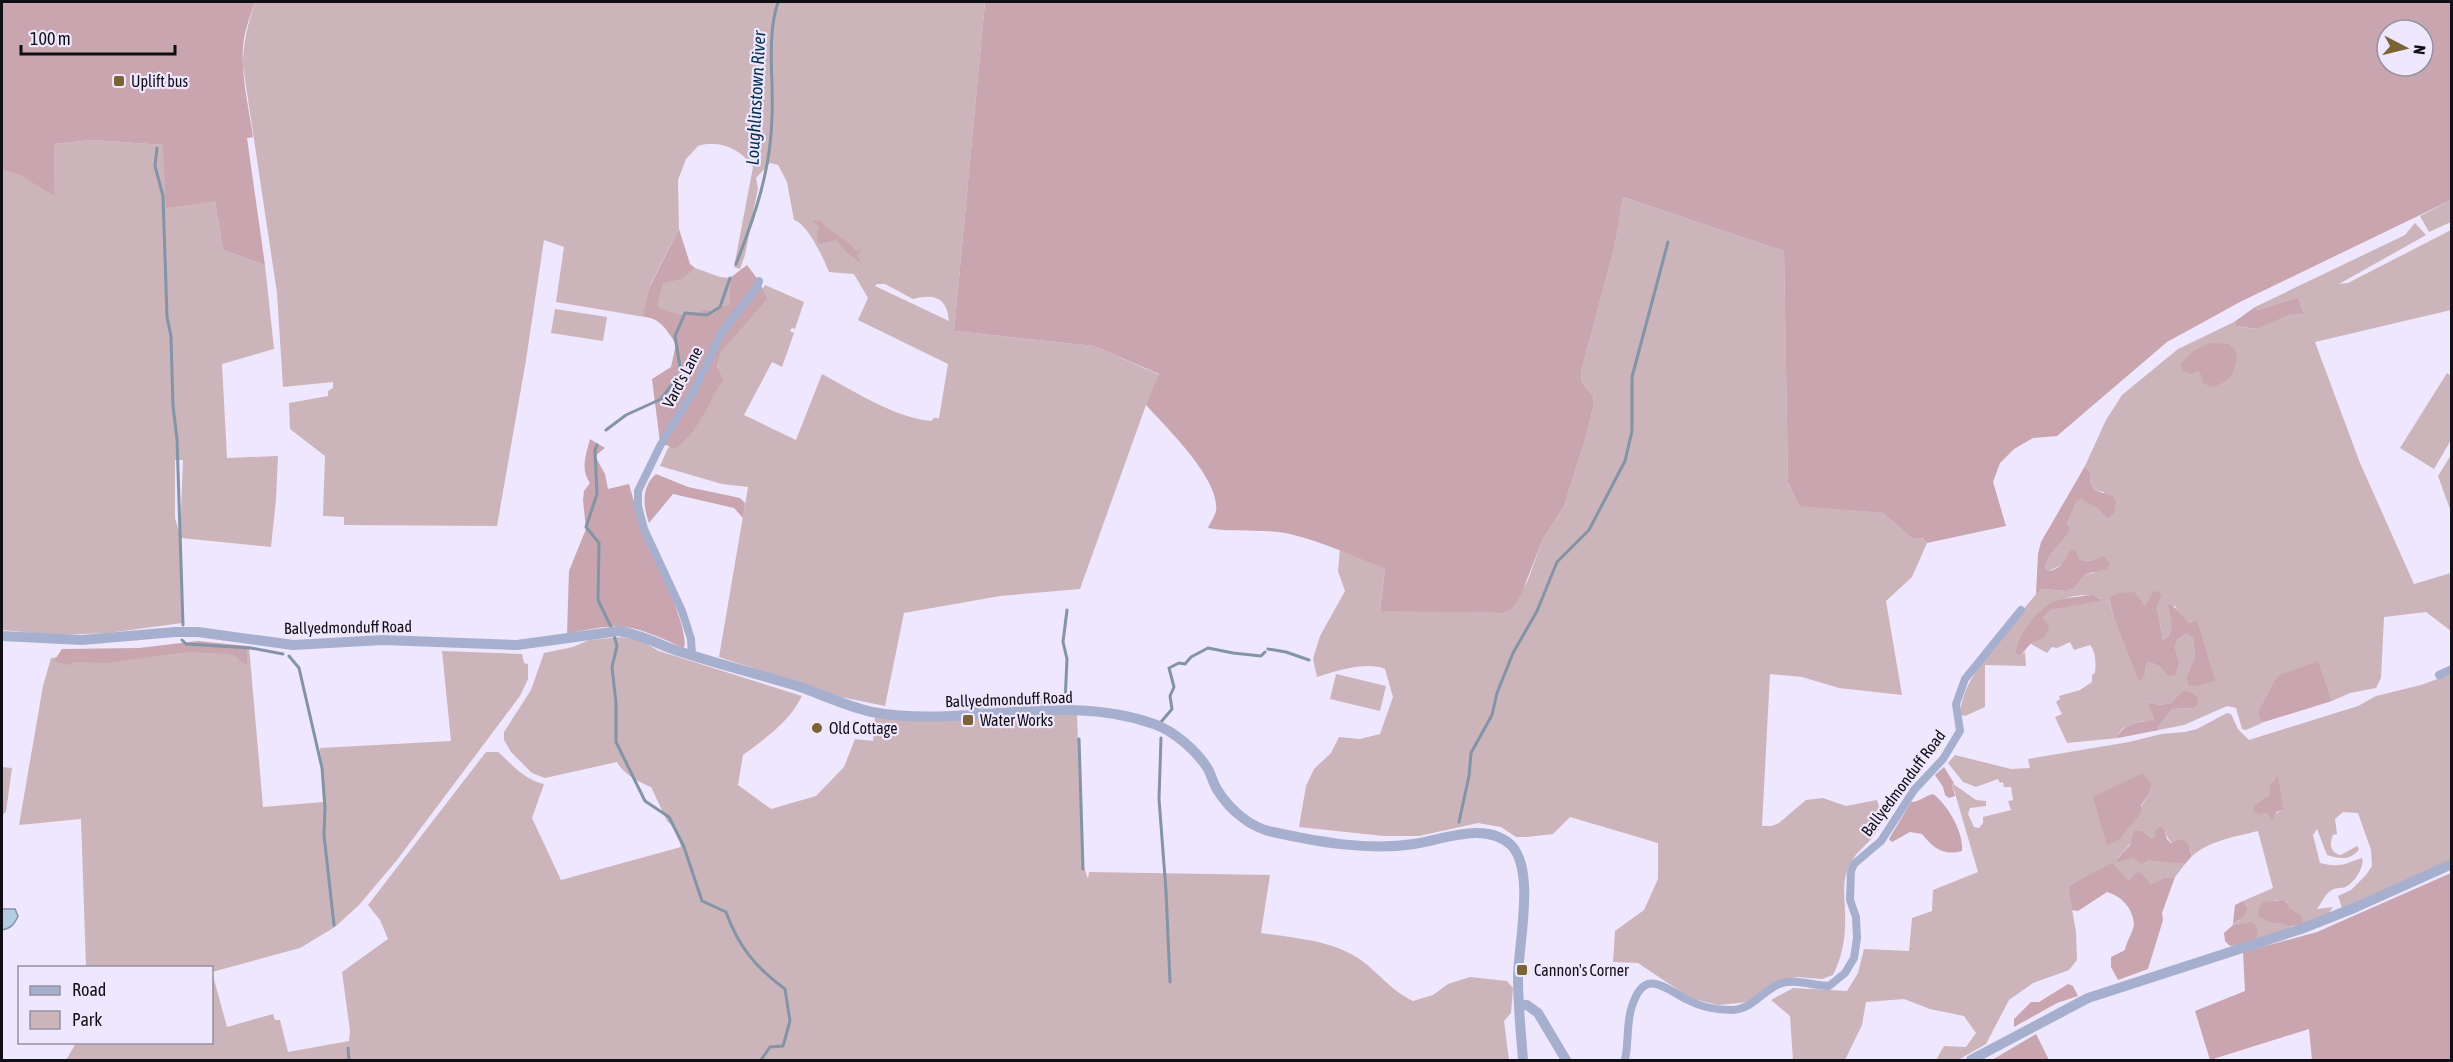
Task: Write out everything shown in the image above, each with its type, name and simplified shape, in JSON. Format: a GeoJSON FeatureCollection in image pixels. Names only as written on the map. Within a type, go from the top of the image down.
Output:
{"type":"FeatureCollection","features":[{"type":"Feature","properties":{"kind":"street","name":"Vard's Lane"},"geometry":{"type":"LineString","coordinates":[[692,654],[691,639],[682,611],[644,529],[638,506],[638,491],[660,446],[696,388],[722,332],[757,287],[759,281]]}},
{"type":"Feature","properties":{"kind":"street","name":"Ballyedmonduff Road"},"geometry":{"type":"LineString","coordinates":[[1625,1060],[1632,1006],[1642,988],[1648,984],[1654,982],[1662,984],[1694,1003],[1730,1010],[1750,1005],[1768,991],[1787,982],[1829,986],[1838,981],[1854,958],[1857,938],[1856,917],[1850,900],[1850,880],[1854,864],[1881,841],[1914,790],[1943,759],[1960,731],[1956,704],[1965,679],[2021,610]]}},
{"type":"Feature","properties":{"kind":"street","name":"Ballyedmonduff Road"},"geometry":{"type":"LineString","coordinates":[[2,636],[82,640],[198,632],[293,645],[383,640],[517,645],[619,631],[634,633],[869,711],[900,715],[1052,710],[1119,714],[1157,725],[1190,748],[1207,768],[1218,791],[1237,813],[1251,824],[1268,831],[1305,839],[1378,847],[1414,844],[1468,834],[1492,835],[1511,846],[1521,866],[1526,901],[1518,974],[1523,1060]]}},
{"type":"Feature","properties":{"kind":"street"},"geometry":{"type":"LineString","coordinates":[[2439,675],[2451,669]]}},
{"type":"Feature","properties":{"kind":"street"},"geometry":{"type":"LineString","coordinates":[[972,714],[977,705],[1044,700]]}},
{"type":"Feature","properties":{"kind":"street"},"geometry":{"type":"LineString","coordinates":[[1971,1060],[2088,998],[2301,929],[2354,908],[2451,864]]}},
{"type":"Feature","properties":{"kind":"street"},"geometry":{"type":"LineString","coordinates":[[1519,1005],[1527,1005],[1538,1013],[1566,1060]]}},
{"type":"Feature","properties":{"kind":"green space"},"geometry":{"type":"Polygon","coordinates":[[[255,2],[985,2],[954,331],[1094,346],[1160,375],[1146,405],[1080,589],[1000,596],[904,613],[885,706],[841,697],[719,657],[748,487],[722,484],[660,466],[667,450],[718,381],[717,357],[765,285],[804,302],[795,329],[792,328],[790,331],[794,333],[782,367],[772,362],[744,415],[796,440],[822,374],[889,409],[917,419],[931,421],[939,418],[948,364],[858,320],[868,298],[854,274],[829,272],[809,234],[794,220],[787,182],[778,165],[770,163],[756,178],[758,188],[745,255],[740,269],[734,267],[753,167],[736,151],[714,144],[698,146],[686,159],[678,180],[679,229],[650,285],[695,268],[730,278],[730,305],[704,327],[556,302],[564,247],[544,240],[497,526],[344,525],[344,517],[323,516],[325,456],[290,429],[289,403],[328,396],[328,391],[333,388],[333,382],[283,387],[277,293],[243,66],[245,40],[255,2]],[[885,284],[875,286],[949,321],[946,307],[938,299],[921,297],[913,299],[885,284]]]}},
{"type":"Feature","properties":{"kind":"green space"},"geometry":{"type":"Polygon","coordinates":[[[93,140],[164,145],[215,201],[223,250],[265,265],[274,349],[222,364],[227,458],[278,456],[271,547],[181,538],[182,623],[108,633],[58,635],[2,630],[2,170],[19,175],[55,195],[54,144],[93,140]],[[175,460],[175,518],[180,535],[183,460],[175,460]]]}},
{"type":"Feature","properties":{"kind":"green space"},"geometry":{"type":"Polygon","coordinates":[[[1623,197],[1784,251],[1788,484],[1800,505],[1883,513],[1913,539],[1922,538],[1927,543],[1912,577],[1886,601],[1902,695],[1839,688],[1802,677],[1770,674],[1762,826],[1779,823],[1806,800],[1823,798],[1846,806],[1877,800],[1880,824],[1871,839],[1852,861],[1845,876],[1844,937],[1833,975],[1822,979],[1797,977],[1780,980],[1749,1002],[1718,1005],[1690,998],[1638,963],[1613,962],[1615,931],[1644,910],[1658,879],[1658,843],[1570,817],[1553,834],[1527,837],[1516,837],[1501,827],[1478,823],[1419,836],[1384,836],[1299,827],[1306,786],[1314,769],[1331,753],[1339,737],[1360,739],[1380,734],[1393,697],[1385,669],[1378,667],[1351,668],[1317,677],[1313,659],[1320,636],[1345,591],[1338,571],[1340,549],[1385,569],[1380,610],[1504,613],[1512,609],[1528,580],[1542,541],[1564,506],[1586,437],[1594,404],[1593,396],[1582,383],[1581,372],[1615,245],[1623,197]]]}},
{"type":"Feature","properties":{"kind":"green space"},"geometry":{"type":"Polygon","coordinates":[[[2451,200],[2451,222],[2429,232],[2420,216],[2451,200]]]}},
{"type":"Feature","properties":{"kind":"green space"},"geometry":{"type":"Polygon","coordinates":[[[2415,223],[2426,235],[2339,284],[2348,283],[2451,230],[2451,310],[2315,342],[2360,463],[2414,584],[2451,573],[2451,631],[2426,612],[2384,617],[2381,678],[2376,688],[2350,693],[2332,701],[2318,662],[2273,683],[2258,711],[2260,721],[2264,722],[2246,730],[2242,729],[2236,708],[2227,706],[2184,725],[2159,730],[2158,727],[2172,709],[2193,708],[2180,693],[2171,703],[2161,705],[2149,702],[2156,721],[2130,725],[2118,734],[2118,738],[2067,743],[2055,717],[2062,714],[2056,702],[2060,699],[2059,696],[2080,690],[2092,682],[2092,675],[2095,673],[2093,651],[2090,645],[2074,650],[2070,642],[2057,648],[2052,647],[2047,653],[2031,644],[2047,626],[2043,618],[2051,610],[2102,599],[2075,596],[2048,607],[2026,627],[2015,653],[2018,656],[2025,652],[2026,666],[1985,665],[1985,707],[1965,716],[1961,715],[1963,700],[1969,684],[1979,667],[2040,589],[2066,591],[2073,589],[2086,574],[2094,573],[2093,561],[2080,560],[2076,555],[2067,556],[2065,563],[2049,571],[2045,568],[2049,557],[2071,528],[2067,524],[2081,497],[2098,509],[2107,519],[2104,492],[2094,490],[2090,481],[2091,474],[2085,466],[2106,420],[2122,395],[2178,349],[2234,322],[2236,326],[2256,329],[2290,315],[2304,314],[2298,297],[2258,310],[2255,307],[2405,235],[2415,223]],[[2118,593],[2109,599],[2114,619],[2139,680],[2145,675],[2146,664],[2149,662],[2159,666],[2169,675],[2179,661],[2175,647],[2177,640],[2186,634],[2193,638],[2195,656],[2187,675],[2196,686],[2197,620],[2189,623],[2180,616],[2175,606],[2168,607],[2172,620],[2171,629],[2163,640],[2157,607],[2161,598],[2145,606],[2139,600],[2118,593]]]}},
{"type":"Feature","properties":{"kind":"green space"},"geometry":{"type":"Polygon","coordinates":[[[555,309],[607,317],[603,341],[551,333],[555,309]]]}},
{"type":"Feature","properties":{"kind":"green space"},"geometry":{"type":"Polygon","coordinates":[[[2447,373],[2451,376],[2451,440],[2434,469],[2400,448],[2447,373]]]}},
{"type":"Feature","properties":{"kind":"green space"},"geometry":{"type":"Polygon","coordinates":[[[2451,455],[2451,512],[2438,476],[2451,455]]]}},
{"type":"Feature","properties":{"kind":"green space"},"geometry":{"type":"Polygon","coordinates":[[[622,637],[641,641],[659,651],[802,696],[784,722],[743,755],[738,785],[771,809],[816,796],[844,767],[855,739],[873,741],[875,716],[1077,715],[1083,864],[1088,879],[1089,872],[1270,875],[1261,933],[1312,941],[1350,953],[1368,965],[1397,992],[1413,1001],[1433,995],[1448,984],[1470,977],[1507,981],[1513,988],[1511,1013],[1504,1021],[1509,1060],[66,1060],[75,1044],[213,1044],[213,976],[227,1027],[273,1014],[275,1020],[280,1020],[288,1052],[349,1041],[350,1031],[342,972],[388,939],[380,920],[368,905],[486,752],[498,752],[524,775],[544,784],[532,818],[561,880],[681,847],[677,830],[667,821],[651,787],[627,774],[617,762],[545,778],[532,773],[511,752],[504,740],[504,732],[531,690],[544,653],[573,647],[589,640],[622,637]]]}},
{"type":"Feature","properties":{"kind":"green space"},"geometry":{"type":"Polygon","coordinates":[[[249,646],[263,807],[323,802],[320,748],[451,741],[442,651],[522,654],[524,663],[528,664],[528,679],[520,696],[397,860],[359,905],[335,927],[300,948],[213,972],[213,966],[86,966],[81,819],[19,825],[43,686],[51,658],[58,657],[61,651],[249,646]]]}},
{"type":"Feature","properties":{"kind":"green space"},"geometry":{"type":"Polygon","coordinates":[[[1336,674],[1386,686],[1380,711],[1330,699],[1336,674]]]}},
{"type":"Feature","properties":{"kind":"green space"},"geometry":{"type":"Polygon","coordinates":[[[2451,674],[2451,861],[2342,908],[2338,896],[2351,890],[2372,866],[2371,850],[2358,813],[2343,812],[2335,819],[2337,834],[2333,835],[2331,848],[2341,855],[2357,846],[2359,849],[2356,853],[2341,858],[2327,855],[2317,829],[2313,835],[2320,863],[2338,865],[2362,858],[2361,869],[2356,877],[2347,886],[2334,889],[2326,896],[2317,909],[2333,907],[2328,914],[2303,924],[2288,908],[2288,902],[2275,900],[2260,917],[2273,924],[2281,923],[2294,927],[2256,939],[2251,923],[2233,925],[2233,923],[2239,921],[2248,908],[2243,901],[2273,888],[2258,831],[2215,843],[2192,856],[2190,849],[2171,842],[2165,830],[2155,830],[2156,838],[2142,831],[2117,858],[2134,857],[2185,864],[2175,877],[2163,878],[2149,886],[2135,873],[2129,880],[2112,864],[2068,886],[2076,932],[2077,960],[2069,970],[2033,983],[2009,1000],[1986,1044],[1958,1060],[1936,1060],[1944,1046],[1966,1047],[1976,1033],[1964,1016],[1930,1009],[1904,999],[1866,1002],[1862,1025],[1845,1060],[1793,1060],[1790,1016],[1771,1000],[1793,988],[1847,991],[1858,973],[1864,949],[1909,951],[1912,918],[1932,911],[1933,890],[1978,872],[1952,783],[1976,800],[1986,801],[1986,806],[1970,808],[1968,814],[1974,827],[1979,828],[1983,823],[1983,817],[2011,810],[2008,801],[2013,800],[2011,787],[2004,787],[2003,782],[2000,783],[1998,779],[1976,787],[1963,782],[1948,763],[1955,755],[2011,769],[2030,768],[2028,759],[2129,742],[2161,734],[2185,732],[2197,729],[2227,713],[2231,714],[2238,729],[2249,740],[2358,706],[2376,696],[2421,685],[2451,674]],[[2152,785],[2112,842],[2119,840],[2149,794],[2152,785]],[[2270,794],[2256,804],[2267,813],[2270,819],[2281,810],[2270,794]]]}},
{"type":"Feature","properties":{"kind":"green space"},"geometry":{"type":"Polygon","coordinates":[[[2,767],[12,768],[6,812],[2,815],[2,767]]]}},
{"type":"Feature","properties":{"kind":"shaded area"},"geometry":{"type":"Polygon","coordinates":[[[2,2],[255,2],[245,35],[243,58],[244,81],[253,137],[247,138],[265,265],[223,250],[215,201],[166,208],[163,145],[93,140],[54,144],[55,196],[19,175],[2,170],[2,2]]]}},
{"type":"Feature","properties":{"kind":"shaded area"},"geometry":{"type":"Polygon","coordinates":[[[985,2],[2451,2],[2451,200],[2240,302],[2167,342],[2057,436],[2033,438],[2014,449],[2000,463],[1993,482],[2006,526],[1927,543],[1922,538],[1913,539],[1883,513],[1800,506],[1788,483],[1784,251],[1623,197],[1615,245],[1581,372],[1582,383],[1593,396],[1594,404],[1586,437],[1564,506],[1542,541],[1521,595],[1512,609],[1504,613],[1380,611],[1385,569],[1326,545],[1290,534],[1208,528],[1216,511],[1215,498],[1210,484],[1178,440],[1146,405],[1159,374],[1094,346],[954,331],[985,2]]]}},
{"type":"Feature","properties":{"kind":"shaded area"},"geometry":{"type":"Polygon","coordinates":[[[812,220],[821,221],[856,251],[862,249],[857,255],[862,264],[846,252],[837,240],[818,244],[817,232],[820,228],[812,220]]]}},
{"type":"Feature","properties":{"kind":"shaded area"},"geometry":{"type":"Polygon","coordinates":[[[679,229],[690,264],[695,268],[682,279],[663,283],[657,306],[667,312],[680,314],[693,314],[705,310],[716,313],[719,307],[730,305],[730,278],[747,265],[759,281],[767,299],[720,353],[717,366],[723,380],[690,435],[674,449],[660,442],[652,379],[671,367],[676,344],[659,322],[643,316],[650,286],[679,229]]]}},
{"type":"Feature","properties":{"kind":"shaded area"},"geometry":{"type":"Polygon","coordinates":[[[2298,297],[2304,314],[2290,315],[2257,329],[2236,326],[2234,322],[2255,307],[2258,310],[2298,297]]]}},
{"type":"Feature","properties":{"kind":"shaded area"},"geometry":{"type":"Polygon","coordinates":[[[2212,343],[2229,344],[2237,353],[2231,376],[2223,383],[2210,387],[2202,382],[2202,376],[2198,371],[2191,374],[2183,371],[2181,364],[2195,350],[2212,343]]]}},
{"type":"Feature","properties":{"kind":"shaded area"},"geometry":{"type":"Polygon","coordinates":[[[590,439],[605,448],[595,456],[605,474],[608,489],[629,484],[644,534],[682,625],[684,648],[627,627],[602,627],[567,634],[569,571],[586,529],[583,500],[584,491],[590,483],[585,467],[590,439]]]}},
{"type":"Feature","properties":{"kind":"shaded area"},"geometry":{"type":"Polygon","coordinates":[[[2085,466],[2091,474],[2090,481],[2094,490],[2113,496],[2116,502],[2114,513],[2107,519],[2098,509],[2081,498],[2077,501],[2067,524],[2071,528],[2049,557],[2045,568],[2049,571],[2057,568],[2071,550],[2075,551],[2080,560],[2093,561],[2103,556],[2110,563],[2107,569],[2086,574],[2073,589],[2066,591],[2041,589],[2036,594],[2038,554],[2041,542],[2085,466]]]}},
{"type":"Feature","properties":{"kind":"shaded area"},"geometry":{"type":"Polygon","coordinates":[[[656,474],[688,487],[740,498],[745,503],[743,518],[734,508],[673,494],[649,523],[645,510],[645,497],[648,485],[656,474]]]}},
{"type":"Feature","properties":{"kind":"shaded area"},"geometry":{"type":"Polygon","coordinates":[[[2154,591],[2160,592],[2161,598],[2157,607],[2163,640],[2171,629],[2169,604],[2189,623],[2197,620],[2215,681],[2196,686],[2188,685],[2187,675],[2195,656],[2193,638],[2186,634],[2177,640],[2175,647],[2179,661],[2175,675],[2169,676],[2159,666],[2149,662],[2146,664],[2145,675],[2139,681],[2114,619],[2109,598],[2118,593],[2134,592],[2145,606],[2154,591]]]}},
{"type":"Feature","properties":{"kind":"shaded area"},"geometry":{"type":"Polygon","coordinates":[[[2093,595],[2103,600],[2051,610],[2043,618],[2049,627],[2044,638],[2032,643],[2018,656],[2015,653],[2023,631],[2045,607],[2060,600],[2093,595]]]}},
{"type":"Feature","properties":{"kind":"shaded area"},"geometry":{"type":"Polygon","coordinates":[[[198,641],[247,646],[247,666],[233,654],[187,652],[106,663],[75,662],[67,665],[54,661],[62,649],[139,648],[198,641]]]}},
{"type":"Feature","properties":{"kind":"shaded area"},"geometry":{"type":"Polygon","coordinates":[[[2318,661],[2332,701],[2264,722],[2260,721],[2258,711],[2273,683],[2280,675],[2318,661]]]}},
{"type":"Feature","properties":{"kind":"shaded area"},"geometry":{"type":"Polygon","coordinates":[[[2185,691],[2193,693],[2198,699],[2197,705],[2193,708],[2172,709],[2158,727],[2159,730],[2118,738],[2118,735],[2130,725],[2155,721],[2148,702],[2161,705],[2171,703],[2185,691]]]}},
{"type":"Feature","properties":{"kind":"shaded area"},"geometry":{"type":"Polygon","coordinates":[[[1944,767],[1954,783],[1952,784],[1955,796],[1949,798],[1945,795],[1935,775],[1944,767]]]}},
{"type":"Feature","properties":{"kind":"shaded area"},"geometry":{"type":"Polygon","coordinates":[[[2143,773],[2152,785],[2141,805],[2141,813],[2119,840],[2107,845],[2093,797],[2143,773]]]}},
{"type":"Feature","properties":{"kind":"shaded area"},"geometry":{"type":"Polygon","coordinates":[[[2278,776],[2283,809],[2277,812],[2272,820],[2267,813],[2259,814],[2253,810],[2256,804],[2270,794],[2270,786],[2278,776]]]}},
{"type":"Feature","properties":{"kind":"shaded area"},"geometry":{"type":"Polygon","coordinates":[[[1933,794],[1954,820],[1958,828],[1962,851],[1944,852],[1934,847],[1922,834],[1910,832],[1892,842],[1889,839],[1911,802],[1933,794]]]}},
{"type":"Feature","properties":{"kind":"shaded area"},"geometry":{"type":"Polygon","coordinates":[[[2161,826],[2171,843],[2179,839],[2187,842],[2192,856],[2185,864],[2148,860],[2142,864],[2133,858],[2117,862],[2117,859],[2130,845],[2134,831],[2142,831],[2155,838],[2155,830],[2161,826]]]}},
{"type":"Feature","properties":{"kind":"shaded area"},"geometry":{"type":"Polygon","coordinates":[[[2112,863],[2129,880],[2139,872],[2150,885],[2163,878],[2175,877],[2162,913],[2163,920],[2148,969],[2118,980],[2111,967],[2111,957],[2125,950],[2134,926],[2131,912],[2121,899],[2107,892],[2078,911],[2072,910],[2068,886],[2112,863]]]}},
{"type":"Feature","properties":{"kind":"shaded area"},"geometry":{"type":"Polygon","coordinates":[[[2451,873],[2451,1060],[2312,1060],[2309,1029],[2210,1060],[2195,1011],[2245,991],[2243,952],[2317,932],[2451,873]]]}},
{"type":"Feature","properties":{"kind":"shaded area"},"geometry":{"type":"Polygon","coordinates":[[[2283,900],[2288,903],[2289,908],[2301,915],[2303,924],[2288,927],[2281,923],[2273,924],[2259,917],[2258,910],[2263,902],[2283,900]]]}},
{"type":"Feature","properties":{"kind":"shaded area"},"geometry":{"type":"Polygon","coordinates":[[[2243,901],[2248,908],[2246,913],[2233,923],[2235,905],[2243,901]]]}},
{"type":"Feature","properties":{"kind":"shaded area"},"geometry":{"type":"Polygon","coordinates":[[[2251,922],[2256,925],[2258,932],[2256,939],[2230,946],[2225,941],[2224,933],[2233,925],[2251,922]]]}},
{"type":"Feature","properties":{"kind":"shaded area"},"geometry":{"type":"Polygon","coordinates":[[[2068,984],[2073,986],[2078,996],[2057,1003],[2014,1027],[2014,1019],[2031,1002],[2039,1002],[2068,984]]]}},
{"type":"Feature","properties":{"kind":"shaded area"},"geometry":{"type":"Polygon","coordinates":[[[2036,1034],[2049,1060],[1992,1060],[2036,1034]]]}},
{"type":"Feature","properties":{"kind":"water"},"geometry":{"type":"Polygon","coordinates":[[[2,909],[15,909],[18,916],[12,926],[2,930],[2,909]]]}},
{"type":"Feature","properties":{"kind":"waterway","name":"Loughlinstown River"},"geometry":{"type":"LineString","coordinates":[[736,264],[750,228],[769,155],[772,117],[771,44],[778,2]]}},
{"type":"Feature","properties":{"kind":"waterway"},"geometry":{"type":"LineString","coordinates":[[157,148],[155,166],[163,196],[167,317],[171,336],[173,406],[177,439],[183,625]]}},
{"type":"Feature","properties":{"kind":"waterway"},"geometry":{"type":"LineString","coordinates":[[1459,822],[1469,776],[1471,753],[1492,715],[1497,693],[1513,653],[1537,611],[1557,562],[1589,530],[1625,461],[1632,431],[1632,377],[1668,242]]}},
{"type":"Feature","properties":{"kind":"waterway","name":"Loughlinstown River"},"geometry":{"type":"LineString","coordinates":[[606,430],[626,415],[661,399],[681,373],[675,336],[685,313],[707,315],[720,307],[730,278]]}},
{"type":"Feature","properties":{"kind":"waterway","name":"Loughlinstown River"},"geometry":{"type":"LineString","coordinates":[[597,445],[595,450],[597,494],[586,527],[599,543],[598,600],[612,629]]}},
{"type":"Feature","properties":{"kind":"waterway"},"geometry":{"type":"LineString","coordinates":[[1065,703],[1067,659],[1063,642],[1067,610]]}},
{"type":"Feature","properties":{"kind":"waterway","name":"Loughlinstown River"},"geometry":{"type":"LineString","coordinates":[[614,635],[617,646],[612,667],[616,703],[616,742],[645,801],[669,817],[684,847],[702,901],[726,912],[742,946],[765,973],[785,989],[790,1021],[783,1046],[770,1047],[761,1060]]}},
{"type":"Feature","properties":{"kind":"waterway"},"geometry":{"type":"LineString","coordinates":[[182,640],[186,644],[251,648],[283,654]]}},
{"type":"Feature","properties":{"kind":"waterway"},"geometry":{"type":"LineString","coordinates":[[1161,722],[1172,709],[1170,696],[1174,687],[1169,668],[1179,663],[1185,664],[1191,657],[1208,648],[1261,656],[1265,652]]}},
{"type":"Feature","properties":{"kind":"waterway"},"geometry":{"type":"LineString","coordinates":[[1268,649],[1309,660]]}},
{"type":"Feature","properties":{"kind":"waterway"},"geometry":{"type":"LineString","coordinates":[[289,656],[299,668],[322,768],[325,807],[324,835],[334,925]]}},
{"type":"Feature","properties":{"kind":"waterway"},"geometry":{"type":"LineString","coordinates":[[1161,738],[1159,799],[1170,982]]}},
{"type":"Feature","properties":{"kind":"waterway"},"geometry":{"type":"LineString","coordinates":[[1079,739],[1083,869]]}},
{"type":"Feature","properties":{"kind":"waterway"},"geometry":{"type":"LineString","coordinates":[[348,1048],[349,1060]]}},
{"type":"Feature","properties":{"kind":"place","name":"Uplift bus"},"geometry":{"type":"Point","coordinates":[119,81]}},
{"type":"Feature","properties":{"kind":"place","name":"Water Works"},"geometry":{"type":"Point","coordinates":[968,720]}},
{"type":"Feature","properties":{"kind":"place","name":"Old Cottage"},"geometry":{"type":"Point","coordinates":[817,728]}},
{"type":"Feature","properties":{"kind":"place","name":"Cannon's Corner"},"geometry":{"type":"Point","coordinates":[1522,970]}}]}
